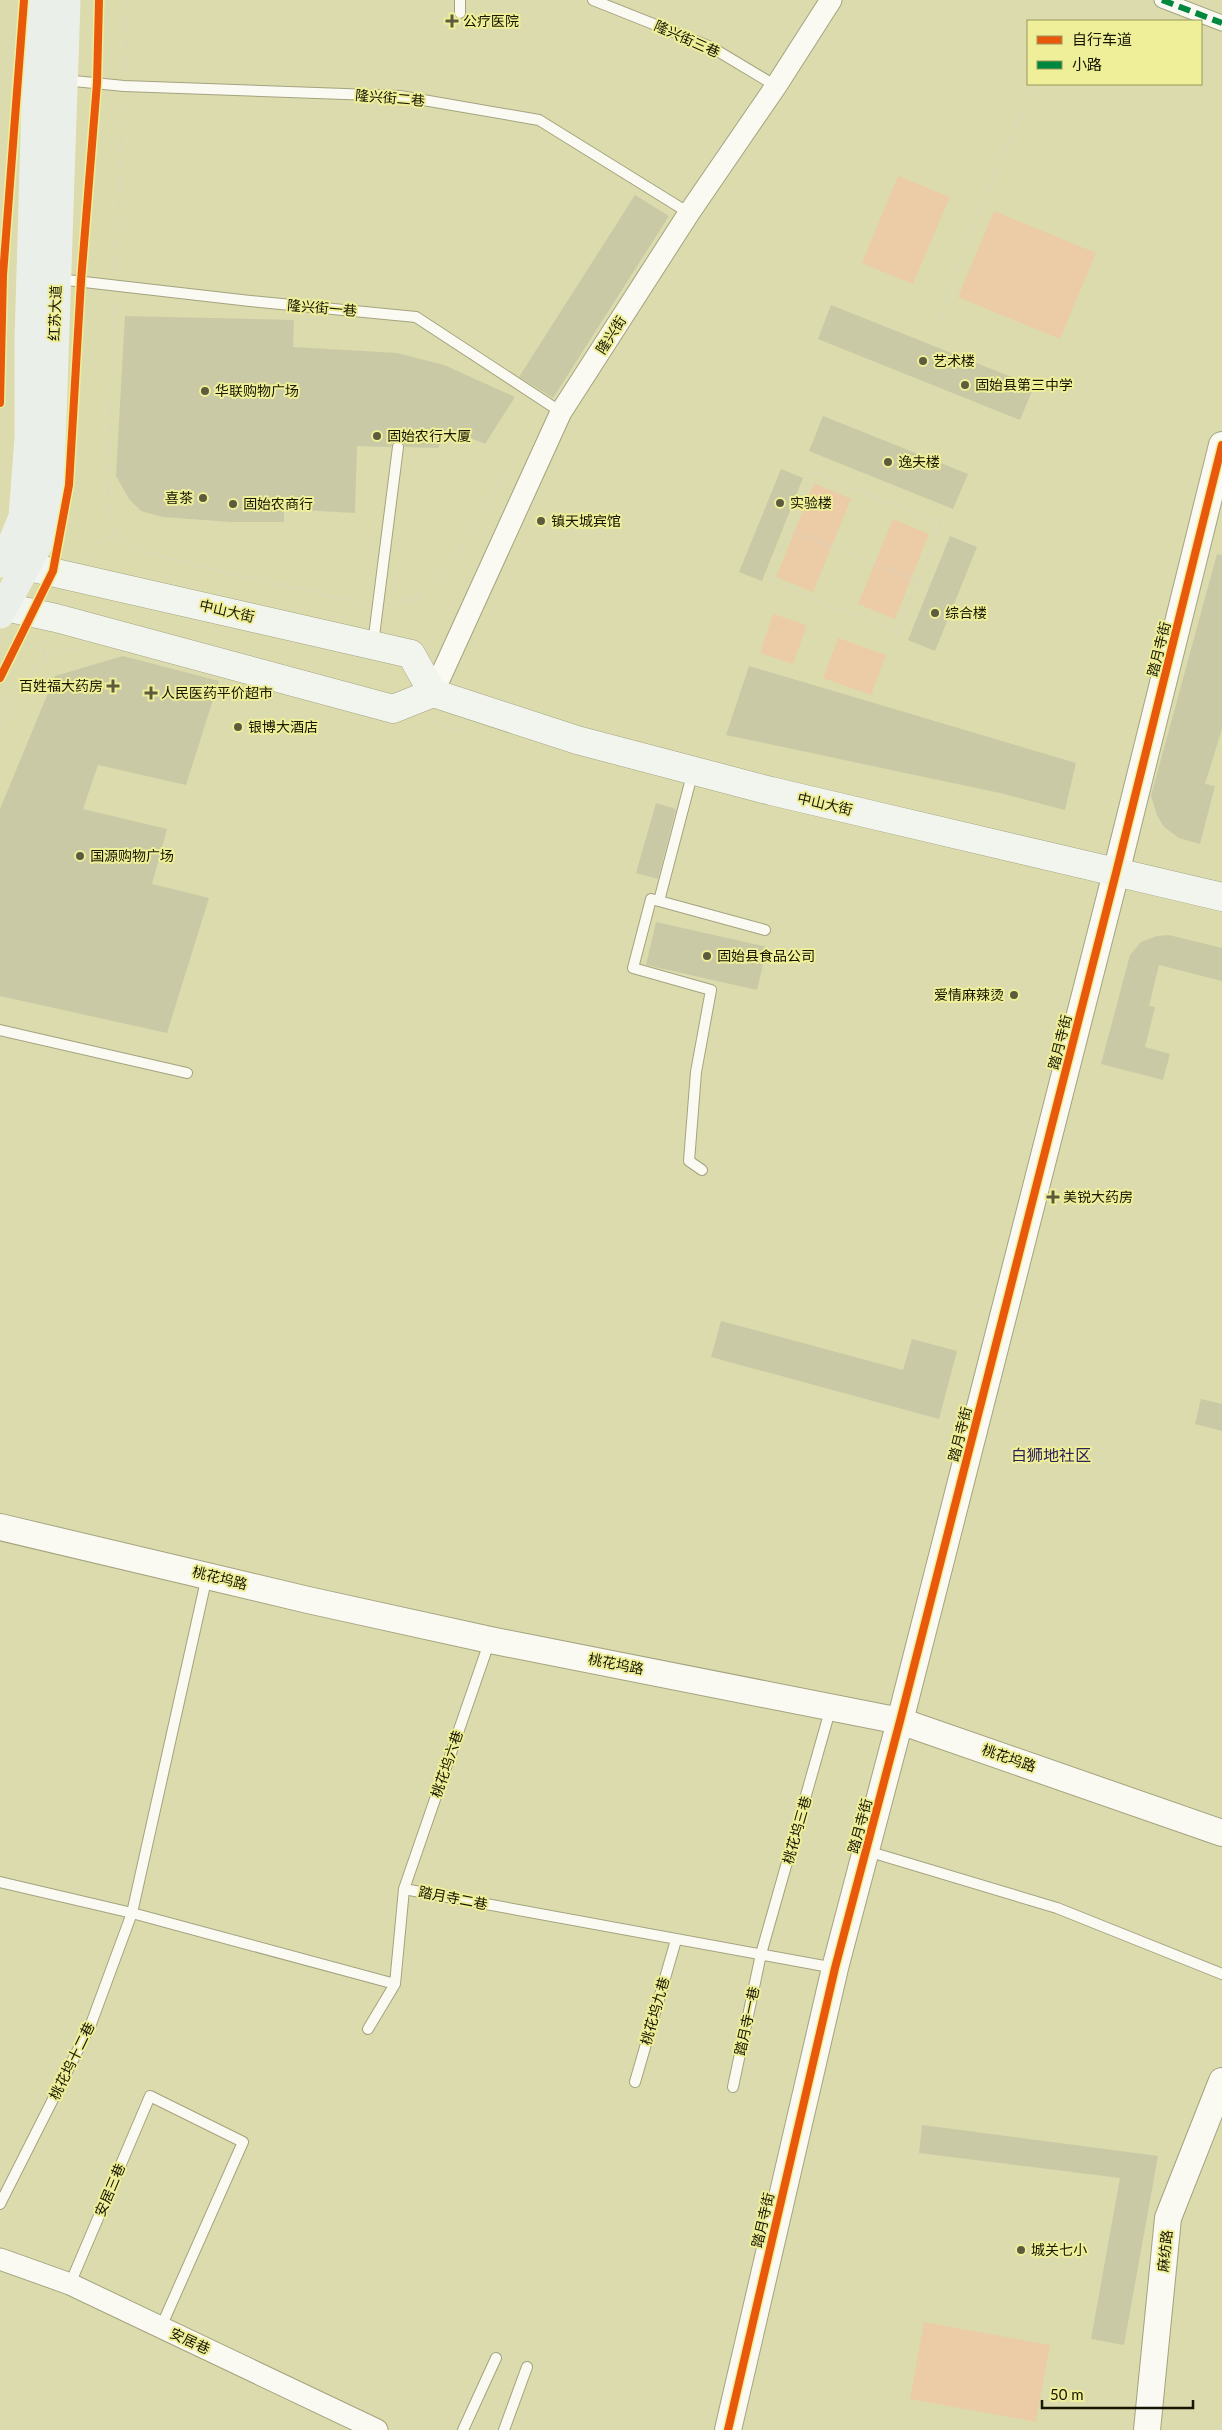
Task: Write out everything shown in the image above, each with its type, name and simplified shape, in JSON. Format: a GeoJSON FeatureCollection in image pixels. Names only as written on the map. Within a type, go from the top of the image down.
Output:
{"type":"FeatureCollection","features":[{"type":"Feature","properties":{"kind":"main road","name":"红苏大道"},"geometry":{"type":"LineString","coordinates":[[1,609],[6,562],[22,517],[29,438],[29,341],[39,0]]}},
{"type":"Feature","properties":{"kind":"main road","name":"红苏大道"},"geometry":{"type":"LineString","coordinates":[[6,562],[42,537],[49,506],[66,0]]}},
{"type":"Feature","properties":{"kind":"main road","name":"中山大街"},"geometry":{"type":"LineString","coordinates":[[6,562],[411,654],[433,694],[577,740],[771,791],[1222,897]]}},
{"type":"Feature","properties":{"kind":"main road"},"geometry":{"type":"LineString","coordinates":[[1,609],[32,612],[393,709],[433,694]]}},
{"type":"Feature","properties":{"kind":"street","name":"隆兴街"},"geometry":{"type":"LineString","coordinates":[[433,694],[561,412],[689,213],[776,86],[831,0]]}},
{"type":"Feature","properties":{"kind":"street"},"geometry":{"type":"LineString","coordinates":[[1162,0],[1222,23]]}},
{"type":"Feature","properties":{"kind":"street","name":"踏月寺街"},"geometry":{"type":"LineString","coordinates":[[728,2430],[835,1968],[1209,515],[1222,446]]}},
{"type":"Feature","properties":{"kind":"street","name":"桃花坞路"},"geometry":{"type":"LineString","coordinates":[[0,1527],[490,1640],[900,1720],[1222,1833]]}},
{"type":"Feature","properties":{"kind":"street","name":"麻纺路"},"geometry":{"type":"LineString","coordinates":[[1146,2430],[1168,2218],[1222,2081]]}},
{"type":"Feature","properties":{"kind":"street","name":"安居巷"},"geometry":{"type":"LineString","coordinates":[[0,2259],[70,2284],[377,2430]]}},
{"type":"Feature","properties":{"kind":"lane"},"geometry":{"type":"LineString","coordinates":[[460,0],[460,13]]}},
{"type":"Feature","properties":{"kind":"lane","name":"隆兴街三巷"},"geometry":{"type":"LineString","coordinates":[[593,0],[711,47],[776,86]]}},
{"type":"Feature","properties":{"kind":"lane","name":"隆兴街二巷"},"geometry":{"type":"LineString","coordinates":[[63,80],[124,86],[400,96],[539,120],[689,213]]}},
{"type":"Feature","properties":{"kind":"lane","name":"隆兴街一巷"},"geometry":{"type":"LineString","coordinates":[[56,278],[250,301],[416,317],[561,412]]}},
{"type":"Feature","properties":{"kind":"lane"},"geometry":{"type":"LineString","coordinates":[[373,645],[398,447]]}},
{"type":"Feature","properties":{"kind":"lane"},"geometry":{"type":"LineString","coordinates":[[659,901],[693,770]]}},
{"type":"Feature","properties":{"kind":"lane"},"geometry":{"type":"LineString","coordinates":[[702,1170],[689,1161],[696,1072],[711,990],[633,968],[651,899],[765,930]]}},
{"type":"Feature","properties":{"kind":"lane"},"geometry":{"type":"LineString","coordinates":[[0,1030],[187,1073]]}},
{"type":"Feature","properties":{"kind":"lane","name":"桃花坞十二巷"},"geometry":{"type":"LineString","coordinates":[[0,2204],[91,2024],[132,1913],[207,1575]]}},
{"type":"Feature","properties":{"kind":"lane","name":"桃花坞六巷"},"geometry":{"type":"LineString","coordinates":[[404,1889],[490,1640]]}},
{"type":"Feature","properties":{"kind":"lane","name":"桃花坞三巷"},"geometry":{"type":"LineString","coordinates":[[761,1954],[832,1706]]}},
{"type":"Feature","properties":{"kind":"lane"},"geometry":{"type":"LineString","coordinates":[[866,1851],[1057,1908],[1222,1974]]}},
{"type":"Feature","properties":{"kind":"lane"},"geometry":{"type":"LineString","coordinates":[[0,1882],[132,1913],[395,1984],[368,2029]]}},
{"type":"Feature","properties":{"kind":"lane","name":"踏月寺二巷"},"geometry":{"type":"LineString","coordinates":[[395,1984],[404,1889],[835,1968]]}},
{"type":"Feature","properties":{"kind":"lane","name":"桃花坞九巷"},"geometry":{"type":"LineString","coordinates":[[634,2082],[676,1940]]}},
{"type":"Feature","properties":{"kind":"lane","name":"踏月寺一巷"},"geometry":{"type":"LineString","coordinates":[[732,2088],[761,1954]]}},
{"type":"Feature","properties":{"kind":"lane","name":"安居三巷"},"geometry":{"type":"LineString","coordinates":[[70,2284],[150,2096],[243,2142],[161,2327]]}},
{"type":"Feature","properties":{"kind":"lane"},"geometry":{"type":"LineString","coordinates":[[463,2430],[496,2358]]}},
{"type":"Feature","properties":{"kind":"lane"},"geometry":{"type":"LineString","coordinates":[[504,2430],[527,2367]]}},
{"type":"Feature","properties":{"kind":"path"},"geometry":{"type":"LineString","coordinates":[[81,559],[116,531],[108,502],[107,478],[114,284],[128,0]]}},
{"type":"Feature","properties":{"kind":"path"},"geometry":{"type":"LineString","coordinates":[[938,323],[987,192],[1033,85]]}},
{"type":"Feature","properties":{"kind":"path"},"geometry":{"type":"LineString","coordinates":[[813,472],[941,524],[917,581],[897,632],[769,580],[813,472]]}},
{"type":"Feature","properties":{"kind":"path"},"geometry":{"type":"LineString","coordinates":[[784,528],[929,586]]}},
{"type":"Feature","properties":{"kind":"path"},"geometry":{"type":"LineString","coordinates":[[14,648],[32,612]]}},
{"type":"Feature","properties":{"kind":"path"},"geometry":{"type":"LineString","coordinates":[[43,650],[48,659]]}},
{"type":"Feature","properties":{"kind":"shaded area"},"geometry":{"type":"Polygon","coordinates":[[[898,176],[950,197],[913,284],[862,263],[898,176]]]}},
{"type":"Feature","properties":{"kind":"shaded area"},"geometry":{"type":"Polygon","coordinates":[[[994,211],[1096,253],[1060,339],[958,297],[994,211]]]}},
{"type":"Feature","properties":{"kind":"shaded area"},"geometry":{"type":"Polygon","coordinates":[[[814,483],[851,499],[813,592],[776,577],[814,483]]]}},
{"type":"Feature","properties":{"kind":"shaded area"},"geometry":{"type":"Polygon","coordinates":[[[893,519],[929,534],[895,619],[858,604],[893,519]]]}},
{"type":"Feature","properties":{"kind":"shaded area"},"geometry":{"type":"Polygon","coordinates":[[[773,614],[807,625],[793,664],[760,653],[773,614]]]}},
{"type":"Feature","properties":{"kind":"shaded area"},"geometry":{"type":"Polygon","coordinates":[[[838,638],[886,655],[871,695],[823,678],[838,638]]]}},
{"type":"Feature","properties":{"kind":"shaded area"},"geometry":{"type":"Polygon","coordinates":[[[924,2322],[1050,2345],[1036,2422],[910,2399],[924,2322]]]}},
{"type":"Feature","properties":{"kind":"building"},"geometry":{"type":"Polygon","coordinates":[[[635,195],[669,216],[553,398],[519,377],[635,195]]]}},
{"type":"Feature","properties":{"kind":"building","name":"艺术楼"},"geometry":{"type":"Polygon","coordinates":[[[831,305],[1034,386],[1020,420],[818,339],[831,305]]]}},
{"type":"Feature","properties":{"kind":"building"},"geometry":{"type":"Polygon","coordinates":[[[125,316],[294,320],[293,347],[397,353],[444,365],[515,397],[485,444],[447,428],[438,448],[405,447],[403,442],[398,440],[393,442],[391,447],[357,446],[355,513],[284,509],[284,522],[231,522],[163,517],[141,511],[129,499],[116,476],[125,316]]]}},
{"type":"Feature","properties":{"kind":"building","name":"逸夫楼"},"geometry":{"type":"Polygon","coordinates":[[[823,416],[968,474],[953,509],[809,451],[823,416]]]}},
{"type":"Feature","properties":{"kind":"building","name":"实验楼"},"geometry":{"type":"Polygon","coordinates":[[[781,469],[803,478],[762,581],[739,572],[781,469]]]}},
{"type":"Feature","properties":{"kind":"building","name":"综合楼"},"geometry":{"type":"Polygon","coordinates":[[[950,536],[977,547],[935,651],[908,640],[950,536]]]}},
{"type":"Feature","properties":{"kind":"building"},"geometry":{"type":"Polygon","coordinates":[[[1217,554],[1222,555],[1222,729],[1205,784],[1215,786],[1200,844],[1179,838],[1164,827],[1157,815],[1151,796],[1217,554]]]}},
{"type":"Feature","properties":{"kind":"building","name":"国源购物广场"},"geometry":{"type":"Polygon","coordinates":[[[123,656],[219,681],[186,785],[98,765],[83,809],[167,829],[152,884],[209,898],[167,1033],[0,996],[0,809],[55,676],[123,656]]]}},
{"type":"Feature","properties":{"kind":"building"},"geometry":{"type":"Polygon","coordinates":[[[749,666],[1076,763],[1065,810],[1000,793],[726,735],[749,666]]]}},
{"type":"Feature","properties":{"kind":"building"},"geometry":{"type":"Polygon","coordinates":[[[656,803],[676,809],[658,879],[636,873],[656,803]]]}},
{"type":"Feature","properties":{"kind":"building","name":"固始县食品公司"},"geometry":{"type":"Polygon","coordinates":[[[656,922],[767,947],[757,990],[646,965],[656,922]]]}},
{"type":"Feature","properties":{"kind":"building"},"geometry":{"type":"Polygon","coordinates":[[[1169,935],[1222,948],[1222,981],[1159,965],[1149,1006],[1155,1007],[1145,1047],[1170,1054],[1163,1080],[1101,1064],[1130,955],[1141,942],[1157,936],[1169,935]]]}},
{"type":"Feature","properties":{"kind":"building"},"geometry":{"type":"Polygon","coordinates":[[[721,1321],[903,1370],[912,1339],[957,1351],[939,1419],[711,1357],[721,1321]]]}},
{"type":"Feature","properties":{"kind":"building"},"geometry":{"type":"Polygon","coordinates":[[[1201,1399],[1222,1404],[1222,1431],[1195,1424],[1201,1399]]]}},
{"type":"Feature","properties":{"kind":"building"},"geometry":{"type":"Polygon","coordinates":[[[922,2125],[1158,2156],[1124,2345],[1091,2339],[1120,2178],[919,2153],[922,2125]]]}},
{"type":"Feature","properties":{"kind":"marked path"},"geometry":{"type":"LineString","coordinates":[[1162,0],[1222,23]]}},
{"type":"Feature","properties":{"kind":"cycle path"},"geometry":{"type":"LineString","coordinates":[[0,403],[3,275],[24,0]]}},
{"type":"Feature","properties":{"kind":"cycle path"},"geometry":{"type":"LineString","coordinates":[[0,678],[53,571],[69,485],[81,281],[97,83],[99,0]]}},
{"type":"Feature","properties":{"kind":"cycle path"},"geometry":{"type":"LineString","coordinates":[[728,2430],[835,1968],[900,1721],[1116,873],[1222,445]]}},
{"type":"Feature","properties":{"kind":"place","name":"公疗医院"},"geometry":{"type":"Point","coordinates":[452,21]}},
{"type":"Feature","properties":{"kind":"place","name":"艺术楼"},"geometry":{"type":"Point","coordinates":[923,361]}},
{"type":"Feature","properties":{"kind":"place","name":"固始县第三中学"},"geometry":{"type":"Point","coordinates":[965,385]}},
{"type":"Feature","properties":{"kind":"place","name":"华联购物广场"},"geometry":{"type":"Point","coordinates":[205,391]}},
{"type":"Feature","properties":{"kind":"place","name":"固始农行大厦"},"geometry":{"type":"Point","coordinates":[377,436]}},
{"type":"Feature","properties":{"kind":"place","name":"逸夫楼"},"geometry":{"type":"Point","coordinates":[888,462]}},
{"type":"Feature","properties":{"kind":"place","name":"喜茶"},"geometry":{"type":"Point","coordinates":[203,498]}},
{"type":"Feature","properties":{"kind":"place","name":"实验楼"},"geometry":{"type":"Point","coordinates":[780,503]}},
{"type":"Feature","properties":{"kind":"place","name":"固始农商行"},"geometry":{"type":"Point","coordinates":[233,504]}},
{"type":"Feature","properties":{"kind":"place","name":"镇天城宾馆"},"geometry":{"type":"Point","coordinates":[541,521]}},
{"type":"Feature","properties":{"kind":"place","name":"综合楼"},"geometry":{"type":"Point","coordinates":[935,613]}},
{"type":"Feature","properties":{"kind":"place","name":"百姓福大药房"},"geometry":{"type":"Point","coordinates":[113,686]}},
{"type":"Feature","properties":{"kind":"place","name":"人民医药平价超市"},"geometry":{"type":"Point","coordinates":[151,693]}},
{"type":"Feature","properties":{"kind":"place","name":"银博大酒店"},"geometry":{"type":"Point","coordinates":[238,727]}},
{"type":"Feature","properties":{"kind":"place","name":"国源购物广场"},"geometry":{"type":"Point","coordinates":[80,856]}},
{"type":"Feature","properties":{"kind":"place","name":"固始县食品公司"},"geometry":{"type":"Point","coordinates":[707,956]}},
{"type":"Feature","properties":{"kind":"place","name":"爱情麻辣烫"},"geometry":{"type":"Point","coordinates":[1014,995]}},
{"type":"Feature","properties":{"kind":"place","name":"美锐大药房"},"geometry":{"type":"Point","coordinates":[1053,1197]}},
{"type":"Feature","properties":{"kind":"place","name":"城关七小"},"geometry":{"type":"Point","coordinates":[1021,2250]}},
{"type":"Feature","properties":{"kind":"district","name":"白狮地社区"},"geometry":{"type":"Point","coordinates":[1051,1455]}}]}
